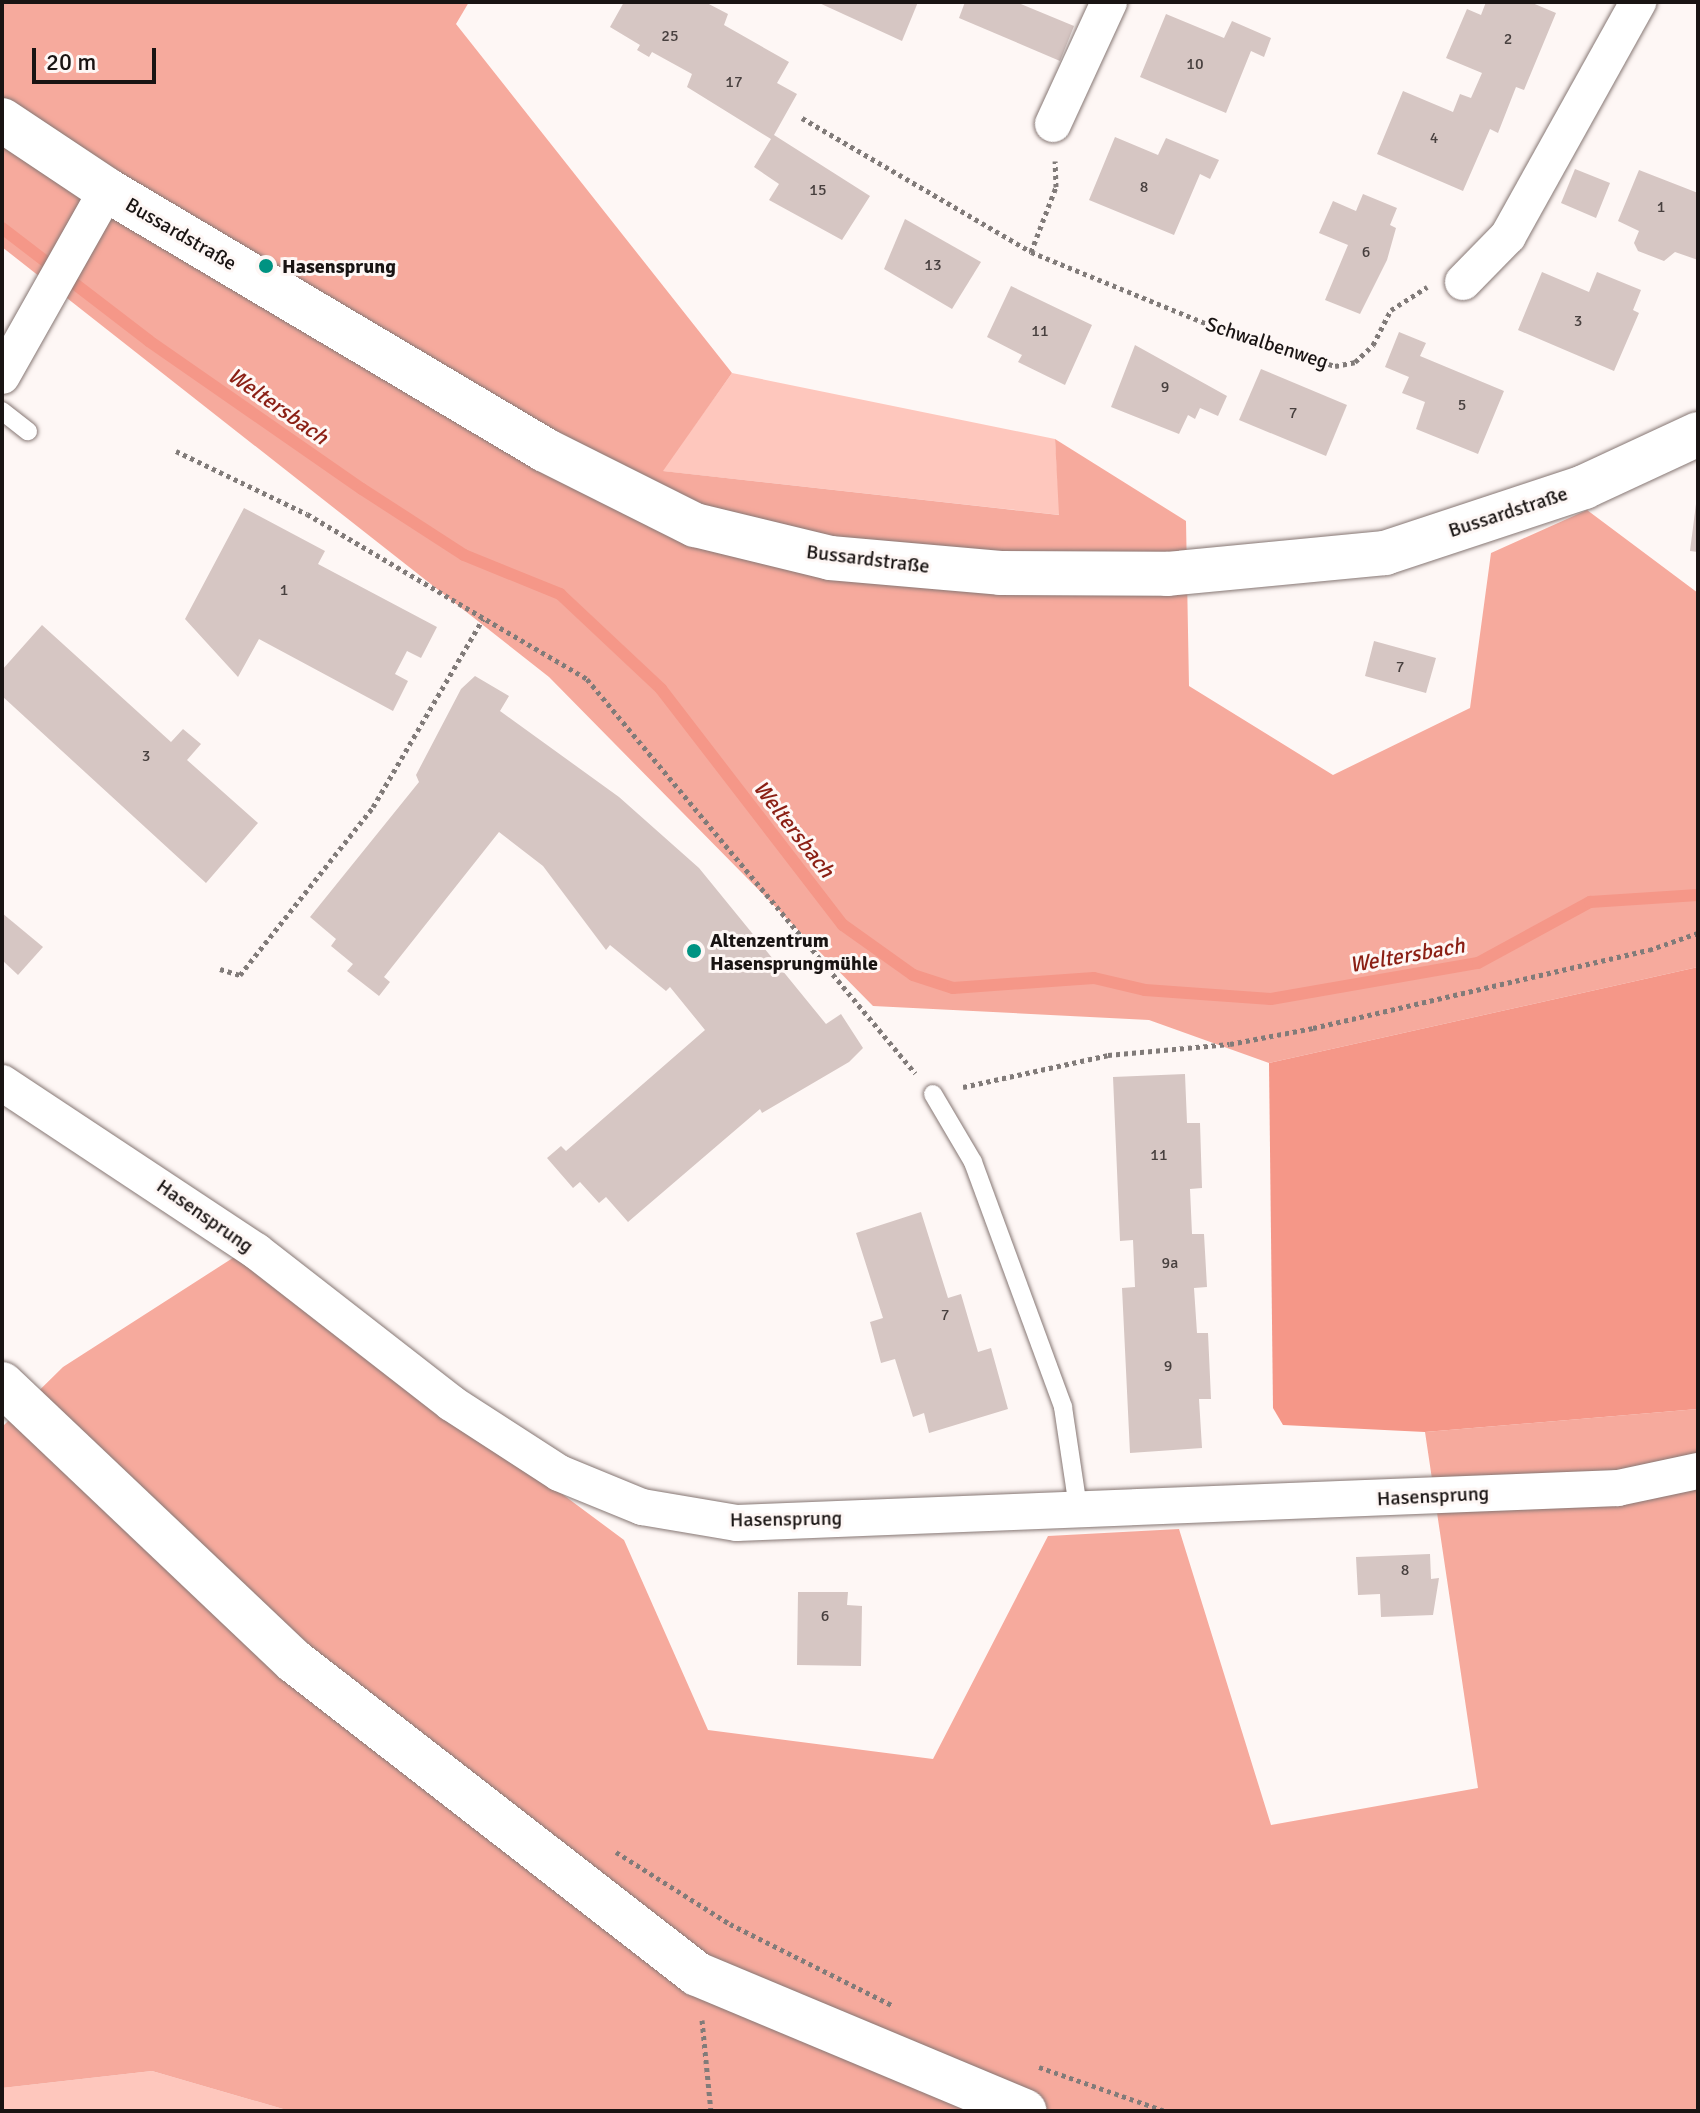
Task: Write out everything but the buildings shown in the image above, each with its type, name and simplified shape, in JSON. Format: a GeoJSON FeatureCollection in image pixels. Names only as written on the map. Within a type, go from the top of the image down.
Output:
{"type":"FeatureCollection","features":[{"type":"Feature","properties":{"kind":"street"},"geometry":{"type":"LineString","coordinates":[[1053,124],[1109,2]]}},
{"type":"Feature","properties":{"kind":"street"},"geometry":{"type":"LineString","coordinates":[[1463,282],[1508,236],[1638,2]]}},
{"type":"Feature","properties":{"kind":"street","name":"Bussardstraße"},"geometry":{"type":"LineString","coordinates":[[2,120],[107,190],[545,450],[695,525],[830,558],[1000,573],[1167,574],[1385,553],[1584,487],[1698,434]]}},
{"type":"Feature","properties":{"kind":"street"},"geometry":{"type":"LineString","coordinates":[[2,376],[107,190]]}},
{"type":"Feature","properties":{"kind":"street","name":"Hasensprung"},"geometry":{"type":"LineString","coordinates":[[2,1083],[256,1251],[451,1403],[559,1473],[642,1507],[737,1523],[1078,1507],[1212,1507],[1618,1488],[1698,1471]]}},
{"type":"Feature","properties":{"kind":"street"},"geometry":{"type":"LineString","coordinates":[[2,1384],[294,1661],[697,1974],[1025,2111]]}},
{"type":"Feature","properties":{"kind":"lane"},"geometry":{"type":"LineString","coordinates":[[2,411],[28,431]]}},
{"type":"Feature","properties":{"kind":"lane"},"geometry":{"type":"LineString","coordinates":[[933,1094],[973,1162],[1063,1407],[1078,1507]]}},
{"type":"Feature","properties":{"kind":"path","name":"Schwalbenweg"},"geometry":{"type":"LineString","coordinates":[[802,118],[1031,252],[1207,324],[1335,366],[1355,362],[1373,345],[1391,310],[1424,288],[1463,282]]}},
{"type":"Feature","properties":{"kind":"path"},"geometry":{"type":"LineString","coordinates":[[1031,252],[1056,187],[1053,124]]}},
{"type":"Feature","properties":{"kind":"path"},"geometry":{"type":"LineString","coordinates":[[176,451],[307,514],[587,679],[933,1094],[1108,1055],[1230,1044],[1313,1028],[1649,950],[1698,933]]}},
{"type":"Feature","properties":{"kind":"path"},"geometry":{"type":"LineString","coordinates":[[220,969],[240,975],[373,807],[483,619]]}},
{"type":"Feature","properties":{"kind":"path"},"geometry":{"type":"LineString","coordinates":[[612,1850],[730,1924],[905,2011]]}},
{"type":"Feature","properties":{"kind":"path"},"geometry":{"type":"LineString","coordinates":[[697,1974],[711,2111]]}},
{"type":"Feature","properties":{"kind":"path"},"geometry":{"type":"LineString","coordinates":[[1033,2064],[1165,2111]]}},
{"type":"Feature","properties":{"kind":"shaded area"},"geometry":{"type":"Polygon","coordinates":[[[2,2],[469,2],[456,24],[732,373],[663,471],[1059,515],[1055,439],[1186,521],[1189,686],[1333,775],[1470,708],[1491,553],[1587,510],[1698,593],[1698,967],[1269,1063],[1149,1020],[873,1006],[549,677],[2,247],[2,2]]]}},
{"type":"Feature","properties":{"kind":"shaded area"},"geometry":{"type":"Polygon","coordinates":[[[732,373],[1055,439],[1060,515],[662,471],[732,373]]]}},
{"type":"Feature","properties":{"kind":"shaded area"},"geometry":{"type":"Polygon","coordinates":[[[1698,967],[1698,1409],[1425,1432],[1283,1425],[1273,1408],[1269,1063],[1698,967]]]}},
{"type":"Feature","properties":{"kind":"shaded area"},"geometry":{"type":"Polygon","coordinates":[[[239,1254],[624,1540],[708,1730],[933,1759],[1048,1536],[1179,1529],[1271,1825],[1478,1788],[1425,1432],[1698,1409],[1698,2111],[290,2111],[152,2071],[2,2088],[2,1427],[63,1367],[239,1254]]]}},
{"type":"Feature","properties":{"kind":"shaded area"},"geometry":{"type":"Polygon","coordinates":[[[152,2071],[290,2111],[2,2111],[2,2088],[152,2071]]]}},
{"type":"Feature","properties":{"kind":"waterway","name":"Weltersbach"},"geometry":{"type":"LineString","coordinates":[[2,228],[149,341],[362,489],[464,555],[560,594],[661,689],[843,925],[913,975],[953,988],[1094,978],[1145,990],[1271,999],[1478,963],[1590,902],[1698,895]]}},
{"type":"Feature","properties":{"kind":"place","name":"Hasensprung"},"geometry":{"type":"Point","coordinates":[266,266]}},
{"type":"Feature","properties":{"kind":"place","name":"Altenzentrum Hasensprungmühle"},"geometry":{"type":"Point","coordinates":[694,951]}}]}
